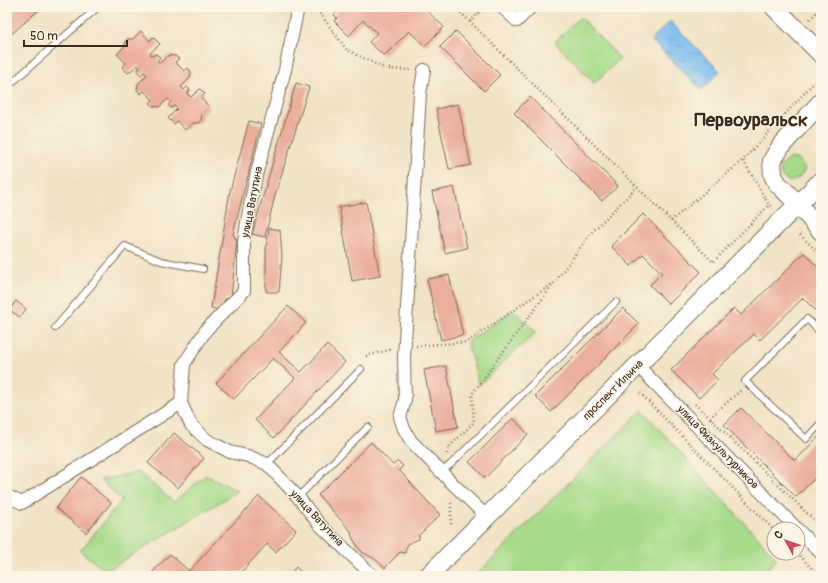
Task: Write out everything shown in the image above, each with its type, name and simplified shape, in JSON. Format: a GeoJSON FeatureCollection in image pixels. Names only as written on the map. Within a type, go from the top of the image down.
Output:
{"type":"FeatureCollection","features":[{"type":"Feature","properties":{"kind":"main road"},"geometry":{"type":"LineString","coordinates":[[774,7],[821,54]]}},
{"type":"Feature","properties":{"kind":"main road"},"geometry":{"type":"LineString","coordinates":[[821,102],[781,146],[772,161],[773,175],[777,183],[798,204],[821,231]]}},
{"type":"Feature","properties":{"kind":"main road","name":"проспект Ильича"},"geometry":{"type":"LineString","coordinates":[[428,576],[821,181]]}},
{"type":"Feature","properties":{"kind":"main road"},"geometry":{"type":"LineString","coordinates":[[798,204],[821,200]]}},
{"type":"Feature","properties":{"kind":"street","name":"улица Ватутина"},"geometry":{"type":"LineString","coordinates":[[298,7],[285,70],[257,172],[249,210],[244,242],[244,291],[206,330],[184,364],[181,403],[191,425],[207,440],[230,452],[248,456],[267,464],[298,497],[320,524],[373,576]]}},
{"type":"Feature","properties":{"kind":"street"},"geometry":{"type":"LineString","coordinates":[[502,7],[517,21],[531,7]]}},
{"type":"Feature","properties":{"kind":"street"},"geometry":{"type":"LineString","coordinates":[[424,70],[420,94],[404,346],[405,400],[400,417],[404,429],[411,441],[445,469],[451,482],[487,516]]}},
{"type":"Feature","properties":{"kind":"street","name":"улица Физкультурников"},"geometry":{"type":"LineString","coordinates":[[638,366],[790,521]]}},
{"type":"Feature","properties":{"kind":"street"},"geometry":{"type":"LineString","coordinates":[[7,496],[22,503],[181,403]]}},
{"type":"Feature","properties":{"kind":"street","name":"улица Физкультурников"},"geometry":{"type":"LineString","coordinates":[[806,537],[821,553]]}},
{"type":"Feature","properties":{"kind":"lane"},"geometry":{"type":"LineString","coordinates":[[7,87],[98,7]]}},
{"type":"Feature","properties":{"kind":"lane"},"geometry":{"type":"LineString","coordinates":[[55,328],[125,246],[161,260],[202,269]]}},
{"type":"Feature","properties":{"kind":"lane"},"geometry":{"type":"LineString","coordinates":[[445,469],[616,302]]}},
{"type":"Feature","properties":{"kind":"lane"},"geometry":{"type":"LineString","coordinates":[[821,333],[807,320],[746,381],[806,438],[821,423]]}},
{"type":"Feature","properties":{"kind":"lane"},"geometry":{"type":"LineString","coordinates":[[267,464],[361,369]]}},
{"type":"Feature","properties":{"kind":"lane"},"geometry":{"type":"LineString","coordinates":[[298,497],[368,427]]}},
{"type":"Feature","properties":{"kind":"path"},"geometry":{"type":"LineString","coordinates":[[315,7],[347,50],[386,69],[424,70]]}},
{"type":"Feature","properties":{"kind":"path"},"geometry":{"type":"LineString","coordinates":[[455,7],[714,262],[769,205],[783,219]]}},
{"type":"Feature","properties":{"kind":"path"},"geometry":{"type":"LineString","coordinates":[[470,22],[484,7]]}},
{"type":"Feature","properties":{"kind":"path"},"geometry":{"type":"LineString","coordinates":[[810,19],[821,8]]}},
{"type":"Feature","properties":{"kind":"path"},"geometry":{"type":"LineString","coordinates":[[671,221],[743,160]]}},
{"type":"Feature","properties":{"kind":"path"},"geometry":{"type":"LineString","coordinates":[[445,469],[446,453],[449,447],[474,422],[472,394],[591,233],[637,187]]}},
{"type":"Feature","properties":{"kind":"path"},"geometry":{"type":"LineString","coordinates":[[800,234],[821,255]]}},
{"type":"Feature","properties":{"kind":"path"},"geometry":{"type":"LineString","coordinates":[[366,356],[404,346],[467,342],[555,282]]}},
{"type":"Feature","properties":{"kind":"path"},"geometry":{"type":"LineString","coordinates":[[711,419],[713,415],[748,384]]}},
{"type":"Feature","properties":{"kind":"path"},"geometry":{"type":"LineString","coordinates":[[640,393],[766,522]]}},
{"type":"Feature","properties":{"kind":"path"},"geometry":{"type":"LineString","coordinates":[[694,403],[821,527]]}},
{"type":"Feature","properties":{"kind":"path"},"geometry":{"type":"LineString","coordinates":[[451,482],[451,525]]}},
{"type":"Feature","properties":{"kind":"path"},"geometry":{"type":"LineString","coordinates":[[805,561],[819,576]]}},
{"type":"Feature","properties":{"kind":"path"},"geometry":{"type":"LineString","coordinates":[[401,573],[404,576]]}},
{"type":"Feature","properties":{"kind":"green space"},"geometry":{"type":"Polygon","coordinates":[[[580,17],[620,59],[594,83],[555,42],[580,17]]]}},
{"type":"Feature","properties":{"kind":"green space"},"geometry":{"type":"Polygon","coordinates":[[[789,158],[799,160],[805,169],[799,178],[790,182],[781,176],[780,167],[789,158]]]}},
{"type":"Feature","properties":{"kind":"green space"},"geometry":{"type":"Polygon","coordinates":[[[514,310],[536,332],[479,385],[467,342],[514,310]]]}},
{"type":"Feature","properties":{"kind":"green space"},"geometry":{"type":"Polygon","coordinates":[[[642,410],[766,547],[766,561],[775,561],[761,576],[475,576],[642,410]]]}},
{"type":"Feature","properties":{"kind":"green space"},"geometry":{"type":"Polygon","coordinates":[[[138,472],[174,502],[206,475],[238,491],[106,571],[80,551],[122,500],[100,480],[138,472]]]}},
{"type":"Feature","properties":{"kind":"water"},"geometry":{"type":"Polygon","coordinates":[[[670,21],[720,71],[702,90],[651,40],[670,21]]]}},
{"type":"Feature","properties":{"kind":"building"},"geometry":{"type":"Polygon","coordinates":[[[7,7],[42,7],[7,38],[7,7]]]}},
{"type":"Feature","properties":{"kind":"building"},"geometry":{"type":"Polygon","coordinates":[[[342,7],[423,7],[444,27],[425,46],[409,31],[384,56],[369,42],[377,33],[363,20],[349,36],[334,21],[337,18],[334,15],[342,7]]]}},
{"type":"Feature","properties":{"kind":"building"},"geometry":{"type":"Polygon","coordinates":[[[141,31],[150,41],[153,37],[160,44],[150,53],[152,56],[156,54],[160,57],[157,61],[160,63],[169,55],[175,56],[179,59],[175,62],[184,71],[188,68],[191,72],[190,78],[181,87],[184,90],[187,87],[190,90],[187,94],[191,97],[200,89],[205,94],[201,98],[209,107],[202,115],[201,120],[198,123],[193,123],[185,130],[177,121],[174,124],[168,118],[177,109],[175,106],[171,108],[168,105],[171,102],[168,99],[159,107],[153,106],[150,103],[153,100],[144,91],[141,94],[137,90],[138,84],[147,75],[144,72],[141,75],[137,71],[140,67],[138,65],[128,73],[122,67],[126,63],[117,54],[125,46],[125,42],[128,39],[133,39],[141,31]]]}},
{"type":"Feature","properties":{"kind":"building"},"geometry":{"type":"Polygon","coordinates":[[[456,31],[500,75],[484,91],[440,47],[456,31]]]}},
{"type":"Feature","properties":{"kind":"building"},"geometry":{"type":"Polygon","coordinates":[[[296,83],[309,87],[275,195],[265,237],[252,234],[296,83]]]}},
{"type":"Feature","properties":{"kind":"building"},"geometry":{"type":"Polygon","coordinates":[[[530,97],[618,186],[602,201],[514,113],[530,97]]]}},
{"type":"Feature","properties":{"kind":"building"},"geometry":{"type":"Polygon","coordinates":[[[458,104],[471,165],[449,169],[436,109],[458,104]]]}},
{"type":"Feature","properties":{"kind":"building"},"geometry":{"type":"Polygon","coordinates":[[[249,121],[261,124],[233,234],[237,241],[231,298],[225,299],[221,310],[211,308],[230,191],[249,121]]]}},
{"type":"Feature","properties":{"kind":"building"},"geometry":{"type":"Polygon","coordinates":[[[454,187],[467,248],[445,253],[432,192],[454,187]]]}},
{"type":"Feature","properties":{"kind":"building"},"geometry":{"type":"Polygon","coordinates":[[[366,202],[380,276],[352,281],[339,207],[366,202]]]}},
{"type":"Feature","properties":{"kind":"building"},"geometry":{"type":"Polygon","coordinates":[[[643,214],[701,272],[669,304],[650,285],[662,273],[643,254],[631,266],[611,246],[643,214]]]}},
{"type":"Feature","properties":{"kind":"building"},"geometry":{"type":"Polygon","coordinates":[[[269,228],[280,230],[282,256],[279,292],[266,292],[266,247],[269,228]]]}},
{"type":"Feature","properties":{"kind":"building"},"geometry":{"type":"Polygon","coordinates":[[[804,253],[821,270],[821,316],[803,298],[760,340],[754,334],[712,374],[718,380],[699,398],[671,370],[734,308],[741,315],[804,253]]]}},
{"type":"Feature","properties":{"kind":"building"},"geometry":{"type":"Polygon","coordinates":[[[449,275],[463,335],[441,340],[427,279],[449,275]]]}},
{"type":"Feature","properties":{"kind":"building"},"geometry":{"type":"Polygon","coordinates":[[[16,301],[26,309],[20,317],[9,310],[16,301]]]}},
{"type":"Feature","properties":{"kind":"building"},"geometry":{"type":"Polygon","coordinates":[[[288,306],[306,323],[279,352],[301,372],[327,345],[345,362],[274,438],[255,420],[295,378],[273,358],[234,399],[216,383],[288,306]]]}},
{"type":"Feature","properties":{"kind":"building"},"geometry":{"type":"Polygon","coordinates":[[[623,308],[639,324],[551,412],[535,396],[623,308]]]}},
{"type":"Feature","properties":{"kind":"building"},"geometry":{"type":"Polygon","coordinates":[[[446,366],[458,427],[436,431],[424,370],[446,366]]]}},
{"type":"Feature","properties":{"kind":"building"},"geometry":{"type":"Polygon","coordinates":[[[741,408],[795,461],[821,434],[821,472],[796,497],[724,425],[741,408]]]}},
{"type":"Feature","properties":{"kind":"building"},"geometry":{"type":"Polygon","coordinates":[[[513,418],[528,434],[485,478],[469,462],[513,418]]]}},
{"type":"Feature","properties":{"kind":"building"},"geometry":{"type":"Polygon","coordinates":[[[174,433],[204,458],[178,488],[148,463],[174,433]]]}},
{"type":"Feature","properties":{"kind":"building"},"geometry":{"type":"Polygon","coordinates":[[[371,442],[393,465],[398,461],[403,466],[399,470],[440,515],[419,535],[419,539],[408,544],[405,553],[400,552],[385,568],[375,559],[362,552],[352,537],[351,531],[318,495],[371,442]]]}},
{"type":"Feature","properties":{"kind":"building"},"geometry":{"type":"Polygon","coordinates":[[[81,477],[111,503],[86,533],[56,508],[81,477]]]}},
{"type":"Feature","properties":{"kind":"building"},"geometry":{"type":"Polygon","coordinates":[[[259,496],[296,530],[276,552],[267,544],[238,576],[149,576],[170,554],[189,571],[259,496]]]}},
{"type":"Feature","properties":{"kind":"building"},"geometry":{"type":"Polygon","coordinates":[[[296,567],[305,576],[288,576],[296,567]]]}},
{"type":"Feature","properties":{"kind":"district","name":"Первоуральск"},"geometry":{"type":"Point","coordinates":[751,120]}}]}
